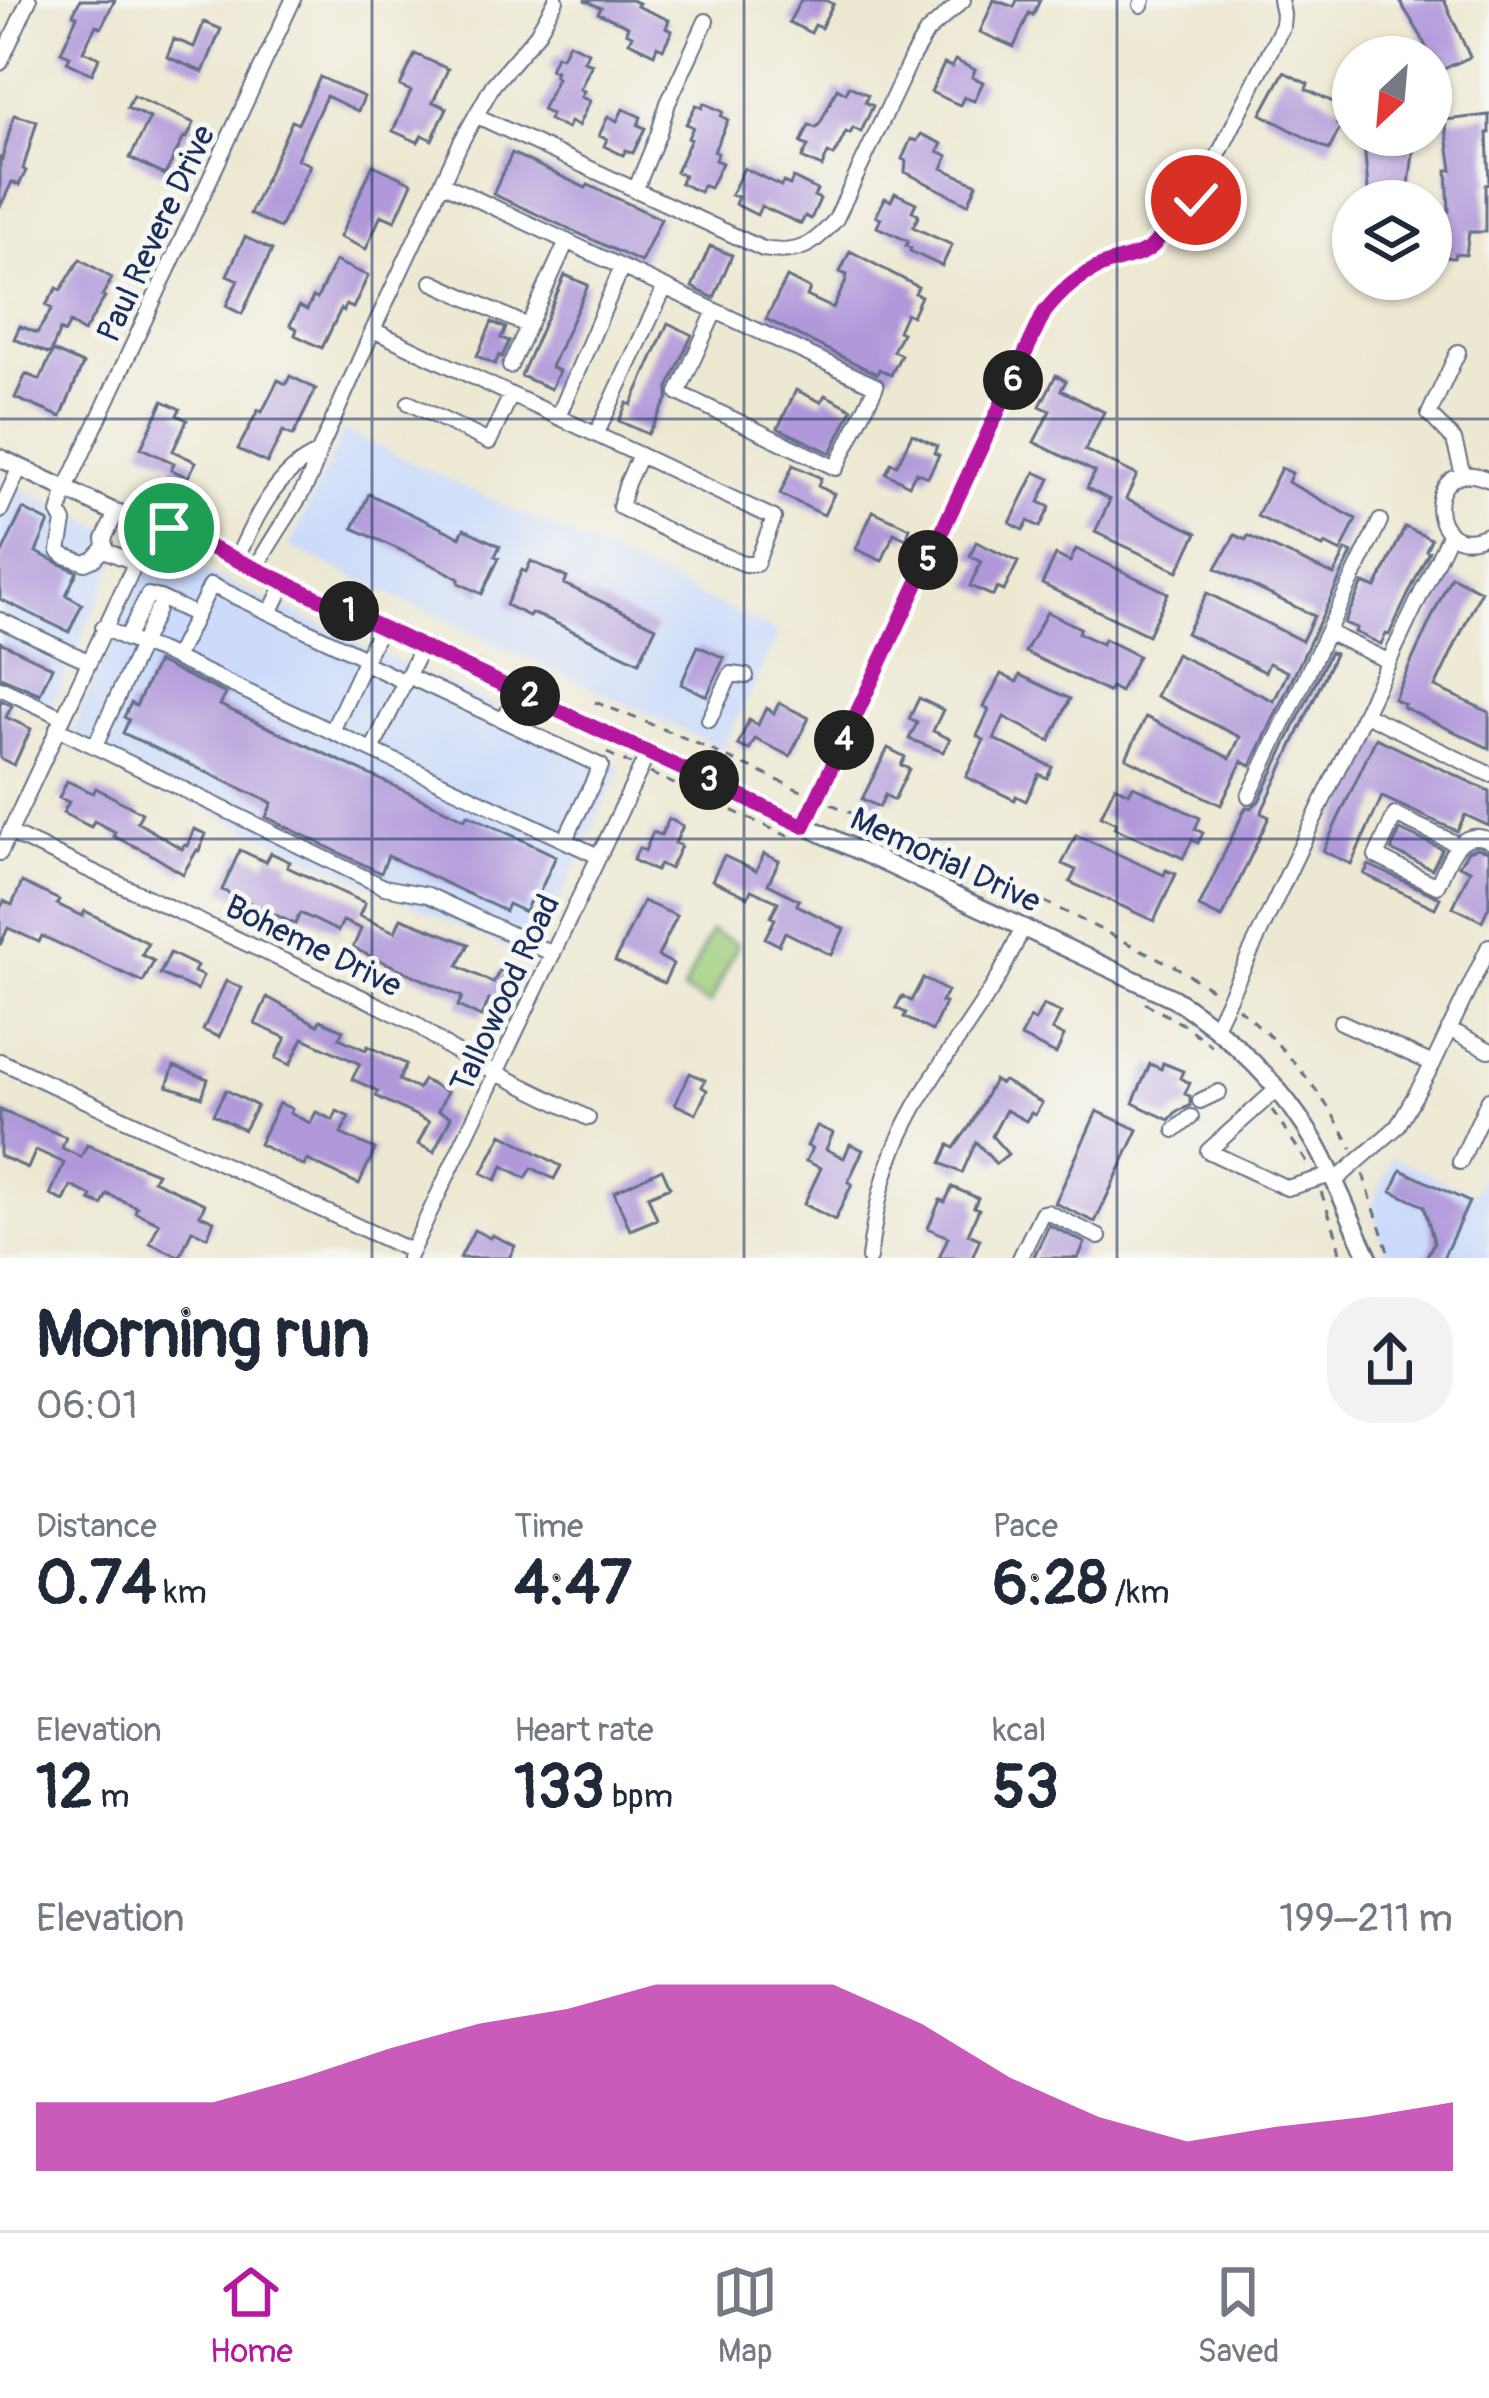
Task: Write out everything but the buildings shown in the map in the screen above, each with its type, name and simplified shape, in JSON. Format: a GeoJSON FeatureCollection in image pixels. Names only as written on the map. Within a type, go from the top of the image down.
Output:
{"type":"FeatureCollection","features":[{"type":"Feature","properties":{"kind":"main road","name":"Memorial Drive"},"geometry":{"type":"LineString","coordinates":[[0,458],[116,513],[155,521],[1195,1011],[1276,1090],[1314,1140],[1369,1258]]}},
{"type":"Feature","properties":{"kind":"street"},"geometry":{"type":"LineString","coordinates":[[0,63],[29,0]]}},
{"type":"Feature","properties":{"kind":"street","name":"Paul Revere Drive"},"geometry":{"type":"LineString","coordinates":[[105,547],[85,563],[59,551],[64,522],[58,513],[66,489],[293,0]]}},
{"type":"Feature","properties":{"kind":"street"},"geometry":{"type":"LineString","coordinates":[[256,569],[315,469],[373,330],[477,116],[556,0]]}},
{"type":"Feature","properties":{"kind":"street"},"geometry":{"type":"LineString","coordinates":[[477,116],[763,249],[784,252],[805,247],[836,219],[927,32],[963,0]]}},
{"type":"Feature","properties":{"kind":"street"},"geometry":{"type":"LineString","coordinates":[[804,826],[1044,313],[1058,294],[1083,275],[1141,256],[1162,236],[1169,216],[1196,200],[1282,26],[1280,0]]}},
{"type":"Feature","properties":{"kind":"street"},"geometry":{"type":"LineString","coordinates":[[635,191],[674,88],[706,21]]}},
{"type":"Feature","properties":{"kind":"street"},"geometry":{"type":"LineString","coordinates":[[442,183],[566,242],[715,310],[876,386],[836,468],[678,393],[715,310]]}},
{"type":"Feature","properties":{"kind":"street"},"geometry":{"type":"LineString","coordinates":[[510,366],[566,242]]}},
{"type":"Feature","properties":{"kind":"street"},"geometry":{"type":"LineString","coordinates":[[557,417],[622,268]]}},
{"type":"Feature","properties":{"kind":"street"},"geometry":{"type":"LineString","coordinates":[[432,282],[529,326]]}},
{"type":"Feature","properties":{"kind":"street"},"geometry":{"type":"LineString","coordinates":[[596,434],[665,287]]}},
{"type":"Feature","properties":{"kind":"street"},"geometry":{"type":"LineString","coordinates":[[373,330],[557,417],[596,434],[774,518],[756,564],[745,564],[678,536],[620,507],[640,455]]}},
{"type":"Feature","properties":{"kind":"street"},"geometry":{"type":"LineString","coordinates":[[1458,352],[1429,414],[1454,440],[1463,475]]}},
{"type":"Feature","properties":{"kind":"street"},"geometry":{"type":"LineString","coordinates":[[409,404],[489,442],[511,395]]}},
{"type":"Feature","properties":{"kind":"street"},"geometry":{"type":"LineString","coordinates":[[236,560],[276,490],[303,460],[318,454]]}},
{"type":"Feature","properties":{"kind":"street"},"geometry":{"type":"LineString","coordinates":[[0,511],[20,467]]}},
{"type":"Feature","properties":{"kind":"street"},"geometry":{"type":"LineString","coordinates":[[1489,480],[1463,475],[1445,486],[1438,505],[1438,515],[1450,532],[1467,540],[1489,535]]}},
{"type":"Feature","properties":{"kind":"street"},"geometry":{"type":"LineString","coordinates":[[116,513],[104,539],[106,551],[134,562]]}},
{"type":"Feature","properties":{"kind":"street"},"geometry":{"type":"LineString","coordinates":[[0,853],[155,521]]}},
{"type":"Feature","properties":{"kind":"street"},"geometry":{"type":"LineString","coordinates":[[1249,796],[1381,521]]}},
{"type":"Feature","properties":{"kind":"street"},"geometry":{"type":"LineString","coordinates":[[1215,1027],[1450,532]]}},
{"type":"Feature","properties":{"kind":"street"},"geometry":{"type":"LineString","coordinates":[[270,613],[285,583]]}},
{"type":"Feature","properties":{"kind":"street"},"geometry":{"type":"LineString","coordinates":[[175,658],[211,585],[364,660],[504,720],[601,766],[565,840]]}},
{"type":"Feature","properties":{"kind":"street"},"geometry":{"type":"LineString","coordinates":[[95,746],[148,596],[196,615]]}},
{"type":"Feature","properties":{"kind":"street"},"geometry":{"type":"LineString","coordinates":[[134,641],[157,610]]}},
{"type":"Feature","properties":{"kind":"street"},"geometry":{"type":"LineString","coordinates":[[0,620],[88,661]]}},
{"type":"Feature","properties":{"kind":"street"},"geometry":{"type":"LineString","coordinates":[[332,731],[381,626]]}},
{"type":"Feature","properties":{"kind":"street"},"geometry":{"type":"LineString","coordinates":[[103,627],[598,856]]}},
{"type":"Feature","properties":{"kind":"street"},"geometry":{"type":"LineString","coordinates":[[1328,632],[1388,661]]}},
{"type":"Feature","properties":{"kind":"street"},"geometry":{"type":"LineString","coordinates":[[372,750],[422,646]]}},
{"type":"Feature","properties":{"kind":"street"},"geometry":{"type":"LineString","coordinates":[[709,720],[731,674],[746,676]]}},
{"type":"Feature","properties":{"kind":"street"},"geometry":{"type":"LineString","coordinates":[[0,688],[95,746],[384,887],[428,895],[553,954]]}},
{"type":"Feature","properties":{"kind":"street"},"geometry":{"type":"LineString","coordinates":[[504,720],[518,690]]}},
{"type":"Feature","properties":{"kind":"street"},"geometry":{"type":"LineString","coordinates":[[1365,714],[1489,774]]}},
{"type":"Feature","properties":{"kind":"street","name":"Tallowood Road"},"geometry":{"type":"LineString","coordinates":[[410,1255],[649,752]]}},
{"type":"Feature","properties":{"kind":"street"},"geometry":{"type":"LineString","coordinates":[[1457,844],[1395,814],[1376,856],[1437,886],[1457,844],[1480,836],[1489,840]]}},
{"type":"Feature","properties":{"kind":"street","name":"Boheme Drive"},"geometry":{"type":"LineString","coordinates":[[10,833],[374,1003],[416,1024],[448,1048],[588,1118]]}},
{"type":"Feature","properties":{"kind":"street"},"geometry":{"type":"LineString","coordinates":[[869,1258],[880,1190],[895,1147],[917,1103],[997,981],[1023,928]]}},
{"type":"Feature","properties":{"kind":"street"},"geometry":{"type":"LineString","coordinates":[[1276,1090],[1208,1150],[1287,1188],[1334,1178],[1396,1127],[1433,1064],[1489,946]]}},
{"type":"Feature","properties":{"kind":"street"},"geometry":{"type":"LineString","coordinates":[[1341,1022],[1433,1064]]}},
{"type":"Feature","properties":{"kind":"street"},"geometry":{"type":"LineString","coordinates":[[1449,1030],[1489,1050]]}},
{"type":"Feature","properties":{"kind":"street"},"geometry":{"type":"LineString","coordinates":[[0,1061],[410,1255]]}},
{"type":"Feature","properties":{"kind":"street"},"geometry":{"type":"LineString","coordinates":[[1200,1101],[1220,1092]]}},
{"type":"Feature","properties":{"kind":"street"},"geometry":{"type":"LineString","coordinates":[[1460,1162],[1489,1099]]}},
{"type":"Feature","properties":{"kind":"street"},"geometry":{"type":"LineString","coordinates":[[1175,1130],[1191,1117]]}},
{"type":"Feature","properties":{"kind":"street"},"geometry":{"type":"LineString","coordinates":[[1019,1258],[1042,1213],[1099,1238]]}},
{"type":"Feature","properties":{"kind":"shaded area"},"geometry":{"type":"Polygon","coordinates":[[[344,431],[779,633],[723,749],[289,547],[344,431]]]}},
{"type":"Feature","properties":{"kind":"shaded area"},"geometry":{"type":"Polygon","coordinates":[[[0,478],[126,539],[47,716],[0,695],[0,478]]]}},
{"type":"Feature","properties":{"kind":"shaded area"},"geometry":{"type":"Polygon","coordinates":[[[155,548],[622,766],[532,960],[66,744],[155,548]]]}},
{"type":"Feature","properties":{"kind":"shaded area"},"geometry":{"type":"Polygon","coordinates":[[[1392,1157],[1473,1195],[1489,1162],[1489,1258],[1386,1258],[1372,1205],[1392,1157]]]}},
{"type":"Feature","properties":{"kind":"green space"},"geometry":{"type":"Polygon","coordinates":[[[711,931],[738,944],[710,1004],[683,991],[711,931]]]}},
{"type":"Feature","properties":{"kind":"route"},"geometry":{"type":"LineString","coordinates":[[169,528],[804,826],[1044,313],[1058,294],[1083,275],[1141,256],[1162,236],[1169,216],[1196,200]]}}]}
